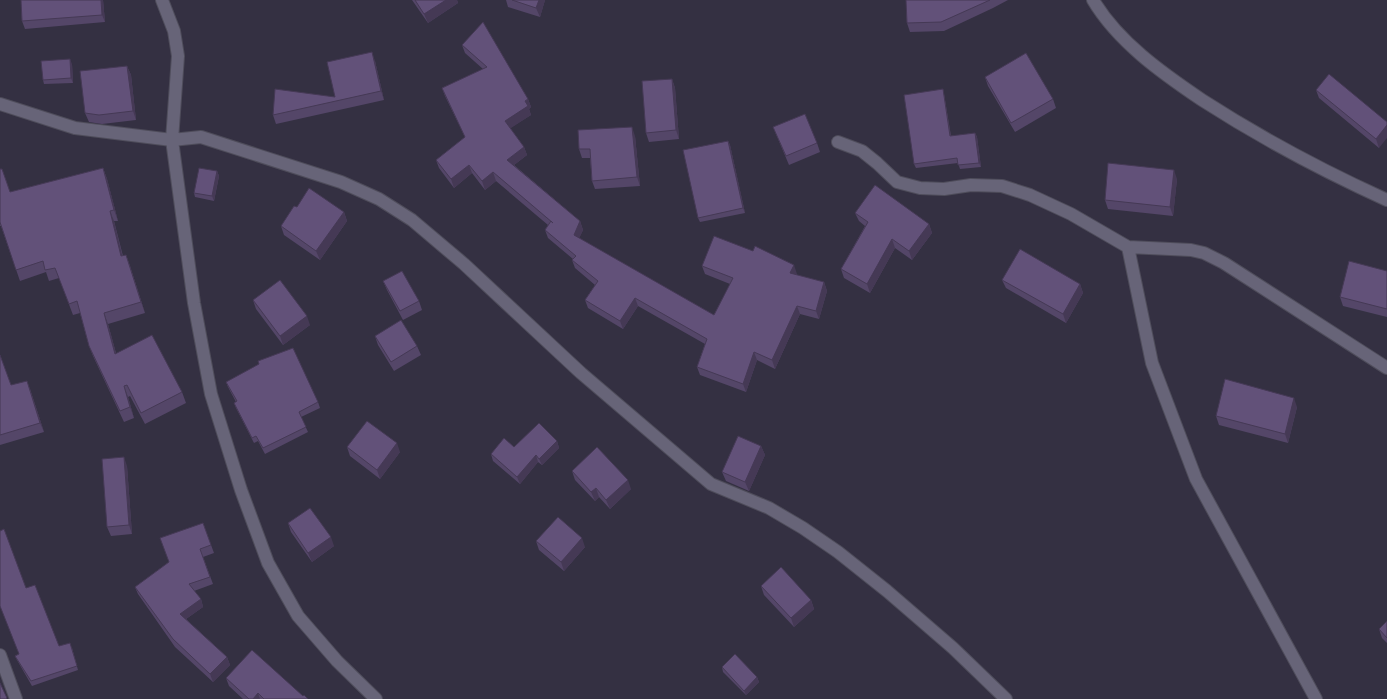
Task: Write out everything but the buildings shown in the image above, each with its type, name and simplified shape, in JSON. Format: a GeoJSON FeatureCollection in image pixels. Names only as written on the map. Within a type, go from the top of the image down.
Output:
{"type":"FeatureCollection","features":[{"type":"Feature","properties":{"kind":"street"},"geometry":{"type":"LineString","coordinates":[[162,0],[174,31],[178,56],[178,78],[172,140],[194,303],[210,386],[241,490],[268,563],[298,616],[336,661],[376,699]]}},
{"type":"Feature","properties":{"kind":"street"},"geometry":{"type":"LineString","coordinates":[[1093,0],[1112,26],[1150,63],[1192,93],[1240,124],[1293,155],[1387,200]]}},
{"type":"Feature","properties":{"kind":"street"},"geometry":{"type":"LineString","coordinates":[[0,104],[75,128],[172,140],[201,137],[333,180],[379,199],[412,220],[464,264],[581,373],[711,484],[769,508],[803,528],[838,552],[887,591],[953,648],[1006,699]]}},
{"type":"Feature","properties":{"kind":"street"},"geometry":{"type":"LineString","coordinates":[[838,142],[862,151],[897,182],[920,188],[944,189],[971,185],[1002,186],[1030,194],[1128,247],[1191,250],[1204,253],[1224,263],[1387,368]]}},
{"type":"Feature","properties":{"kind":"street"},"geometry":{"type":"LineString","coordinates":[[1128,247],[1152,363],[1196,479],[1316,699]]}},
{"type":"Feature","properties":{"kind":"street"},"geometry":{"type":"LineString","coordinates":[[0,654],[16,699]]}}]}
